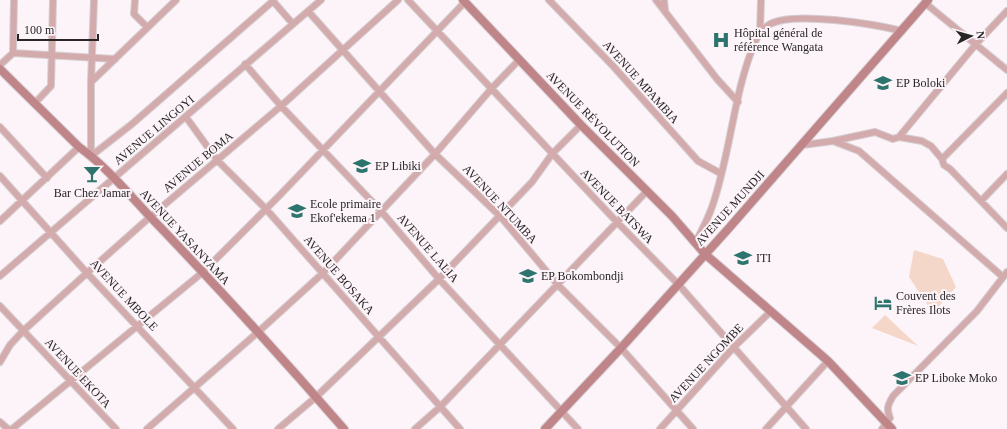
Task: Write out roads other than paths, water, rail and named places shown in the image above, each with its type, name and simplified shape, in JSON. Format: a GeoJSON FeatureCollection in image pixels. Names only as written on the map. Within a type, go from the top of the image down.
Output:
{"type":"FeatureCollection","features":[{"type":"Feature","properties":{"kind":"street"},"geometry":{"type":"LineString","coordinates":[[0,65],[12,53],[14,0]]}},
{"type":"Feature","properties":{"kind":"street"},"geometry":{"type":"LineString","coordinates":[[35,102],[51,86],[54,0]]}},
{"type":"Feature","properties":{"kind":"street"},"geometry":{"type":"LineString","coordinates":[[91,156],[91,82],[94,0]]}},
{"type":"Feature","properties":{"kind":"street"},"geometry":{"type":"LineString","coordinates":[[135,0],[134,14],[147,27]]}},
{"type":"Feature","properties":{"kind":"street"},"geometry":{"type":"LineString","coordinates":[[91,82],[176,0]]}},
{"type":"Feature","properties":{"kind":"street","name":"AVENUE LINGOYI"},"geometry":{"type":"LineString","coordinates":[[0,276],[321,0]]}},
{"type":"Feature","properties":{"kind":"street","name":"AVENUE BOMA"},"geometry":{"type":"LineString","coordinates":[[0,362],[10,345],[87,273],[150,217],[281,106],[398,0]]}},
{"type":"Feature","properties":{"kind":"street","name":"AVENUE BATSWA"},"geometry":{"type":"LineString","coordinates":[[408,0],[492,88],[552,154],[678,284],[806,429]]}},
{"type":"Feature","properties":{"kind":"street","name":"AVENUE MPAMBIA"},"geometry":{"type":"LineString","coordinates":[[548,0],[613,66],[698,161],[704,166],[720,173]]}},
{"type":"Feature","properties":{"kind":"street"},"geometry":{"type":"LineString","coordinates":[[656,0],[717,79],[738,102]]}},
{"type":"Feature","properties":{"kind":"street"},"geometry":{"type":"LineString","coordinates":[[664,0],[665,10]]}},
{"type":"Feature","properties":{"kind":"street"},"geometry":{"type":"LineString","coordinates":[[760,32],[761,0]]}},
{"type":"Feature","properties":{"kind":"street"},"geometry":{"type":"LineString","coordinates":[[91,156],[132,124],[273,1],[293,24]]}},
{"type":"Feature","properties":{"kind":"street"},"geometry":{"type":"LineString","coordinates":[[12,429],[203,272],[324,150],[437,32],[464,1]]}},
{"type":"Feature","properties":{"kind":"street","name":"AVENUE RÉVOLUTION"},"geometry":{"type":"LineString","coordinates":[[464,1],[706,254],[770,312],[828,361],[887,427]]}},
{"type":"Feature","properties":{"kind":"street"},"geometry":{"type":"LineString","coordinates":[[927,2],[1007,70]]}},
{"type":"Feature","properties":{"kind":"street","name":"AVENUE MUNDJI"},"geometry":{"type":"LineString","coordinates":[[545,429],[706,254],[927,2]]}},
{"type":"Feature","properties":{"kind":"street","name":"AVENUE NTUMBA"},"geometry":{"type":"LineString","coordinates":[[308,11],[380,90],[435,154],[500,216],[558,284],[621,348],[693,429]]}},
{"type":"Feature","properties":{"kind":"street"},"geometry":{"type":"LineString","coordinates":[[899,137],[976,44],[1007,11]]}},
{"type":"Feature","properties":{"kind":"street"},"geometry":{"type":"LineString","coordinates":[[696,242],[712,207],[738,102],[755,42],[760,32],[769,24],[780,20],[801,17],[872,25],[902,31]]}},
{"type":"Feature","properties":{"kind":"street"},"geometry":{"type":"LineString","coordinates":[[12,53],[115,59]]}},
{"type":"Feature","properties":{"kind":"street"},"geometry":{"type":"LineString","coordinates":[[147,429],[323,273],[435,154],[492,88],[519,60]]}},
{"type":"Feature","properties":{"kind":"street","name":"AVENUE LALIA"},"geometry":{"type":"LineString","coordinates":[[245,64],[281,106],[381,211],[439,279],[578,429]]}},
{"type":"Feature","properties":{"kind":"street","name":"AVENUE YASANYAMA"},"geometry":{"type":"LineString","coordinates":[[0,69],[35,102],[79,148],[91,156],[114,178],[203,272],[344,429]]}},
{"type":"Feature","properties":{"kind":"street"},"geometry":{"type":"LineString","coordinates":[[942,159],[1007,93]]}},
{"type":"Feature","properties":{"kind":"street","name":"AVENUE BOSAKA"},"geometry":{"type":"LineString","coordinates":[[186,117],[217,160],[266,209],[460,429]]}},
{"type":"Feature","properties":{"kind":"street"},"geometry":{"type":"LineString","coordinates":[[278,429],[316,397],[439,279],[532,182],[552,154],[581,125]]}},
{"type":"Feature","properties":{"kind":"street"},"geometry":{"type":"LineString","coordinates":[[0,127],[46,178]]}},
{"type":"Feature","properties":{"kind":"street"},"geometry":{"type":"LineString","coordinates":[[803,145],[833,141],[875,132],[893,139],[899,137],[927,142],[942,159],[944,165],[950,169],[1007,228]]}},
{"type":"Feature","properties":{"kind":"street"},"geometry":{"type":"LineString","coordinates":[[833,141],[859,151],[1005,275],[977,311],[893,396],[887,406],[890,418],[887,427]]}},
{"type":"Feature","properties":{"kind":"street"},"geometry":{"type":"LineString","coordinates":[[0,221],[79,148]]}},
{"type":"Feature","properties":{"kind":"street"},"geometry":{"type":"LineString","coordinates":[[981,201],[1007,174]]}},
{"type":"Feature","properties":{"kind":"street","name":"AVENUE MBOLE"},"geometry":{"type":"LineString","coordinates":[[0,176],[87,273],[233,429]]}},
{"type":"Feature","properties":{"kind":"street"},"geometry":{"type":"LineString","coordinates":[[415,429],[440,407],[646,191]]}},
{"type":"Feature","properties":{"kind":"street","name":"AVENUE EKOTA"},"geometry":{"type":"LineString","coordinates":[[0,306],[116,429]]}},
{"type":"Feature","properties":{"kind":"street","name":"AVENUE NGOMBE"},"geometry":{"type":"LineString","coordinates":[[660,429],[733,348],[770,312]]}},
{"type":"Feature","properties":{"kind":"street"},"geometry":{"type":"LineString","coordinates":[[766,429],[828,361]]}},
{"type":"Feature","properties":{"kind":"street"},"geometry":{"type":"LineString","coordinates":[[0,422],[8,429]]}},
{"type":"Feature","properties":{"kind":"place","name":"Hôpital général de référence Wangata"},"geometry":{"type":"Point","coordinates":[721,40]}},
{"type":"Feature","properties":{"kind":"place","name":"EP Boloki"},"geometry":{"type":"Point","coordinates":[883,83]}},
{"type":"Feature","properties":{"kind":"place","name":"EP Libiki"},"geometry":{"type":"Point","coordinates":[362,166]}},
{"type":"Feature","properties":{"kind":"place","name":"Bar Chez Jamar"},"geometry":{"type":"Point","coordinates":[92,174]}},
{"type":"Feature","properties":{"kind":"place","name":"Ecole primaire Ekof'ekema 1"},"geometry":{"type":"Point","coordinates":[297,211]}},
{"type":"Feature","properties":{"kind":"place","name":"ITI"},"geometry":{"type":"Point","coordinates":[743,258]}},
{"type":"Feature","properties":{"kind":"place","name":"EP Bokombondji"},"geometry":{"type":"Point","coordinates":[528,276]}},
{"type":"Feature","properties":{"kind":"place","name":"Couvent des Frères Ilots"},"geometry":{"type":"Point","coordinates":[883,303]}},
{"type":"Feature","properties":{"kind":"place","name":"EP Liboke Moko"},"geometry":{"type":"Point","coordinates":[902,378]}}]}
